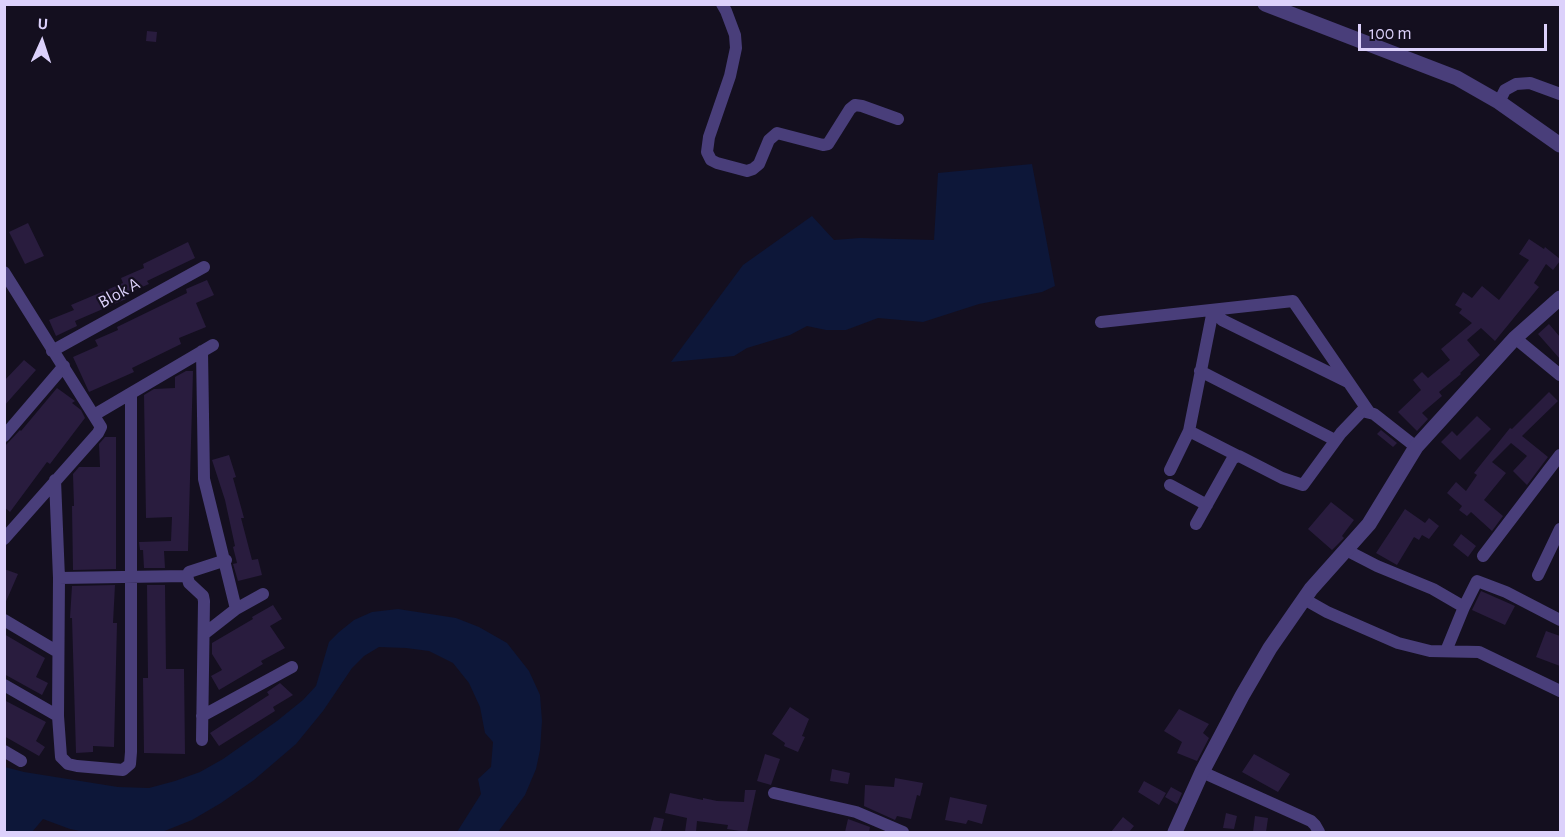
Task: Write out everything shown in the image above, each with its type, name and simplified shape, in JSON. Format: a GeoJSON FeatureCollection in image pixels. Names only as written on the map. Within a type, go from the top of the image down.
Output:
{"type":"FeatureCollection","features":[{"type":"Feature","properties":{"kind":"street"},"geometry":{"type":"LineString","coordinates":[[722,4],[735,35],[736,48],[730,76],[709,137],[707,152],[711,160],[747,171],[753,169],[759,164],[769,140],[777,133],[823,145],[828,144],[850,109],[855,105],[898,119]]}},
{"type":"Feature","properties":{"kind":"street"},"geometry":{"type":"LineString","coordinates":[[1265,4],[1457,78],[1499,102],[1560,145]]}},
{"type":"Feature","properties":{"kind":"street"},"geometry":{"type":"LineString","coordinates":[[1499,102],[1505,90],[1516,84],[1530,83],[1560,93]]}},
{"type":"Feature","properties":{"kind":"street","name":"Blok A"},"geometry":{"type":"LineString","coordinates":[[52,351],[204,267]]}},
{"type":"Feature","properties":{"kind":"street"},"geometry":{"type":"LineString","coordinates":[[4,272],[52,351],[100,423],[100,429],[4,539]]}},
{"type":"Feature","properties":{"kind":"street"},"geometry":{"type":"LineString","coordinates":[[1175,832],[1202,772],[1242,696],[1270,648],[1304,598],[1369,524],[1416,447],[1515,339],[1560,298]]}},
{"type":"Feature","properties":{"kind":"street"},"geometry":{"type":"LineString","coordinates":[[1101,322],[1293,301],[1369,412],[1416,447]]}},
{"type":"Feature","properties":{"kind":"street"},"geometry":{"type":"LineString","coordinates":[[1170,470],[1189,431],[1213,310]]}},
{"type":"Feature","properties":{"kind":"street"},"geometry":{"type":"LineString","coordinates":[[1213,310],[1222,320],[1349,382]]}},
{"type":"Feature","properties":{"kind":"street"},"geometry":{"type":"LineString","coordinates":[[1515,339],[1560,375]]}},
{"type":"Feature","properties":{"kind":"street"},"geometry":{"type":"LineString","coordinates":[[94,415],[208,348],[204,479],[236,609]]}},
{"type":"Feature","properties":{"kind":"street"},"geometry":{"type":"LineString","coordinates":[[4,436],[64,366]]}},
{"type":"Feature","properties":{"kind":"street"},"geometry":{"type":"LineString","coordinates":[[1200,371],[1335,440]]}},
{"type":"Feature","properties":{"kind":"street"},"geometry":{"type":"LineString","coordinates":[[55,480],[58,716],[61,757],[68,764],[112,769],[127,768],[131,752],[131,394]]}},
{"type":"Feature","properties":{"kind":"street"},"geometry":{"type":"LineString","coordinates":[[1189,431],[1282,478],[1302,485],[1308,480],[1335,440],[1361,411],[1369,412]]}},
{"type":"Feature","properties":{"kind":"street"},"geometry":{"type":"LineString","coordinates":[[1483,556],[1560,455]]}},
{"type":"Feature","properties":{"kind":"street"},"geometry":{"type":"LineString","coordinates":[[1196,524],[1231,461],[1238,456]]}},
{"type":"Feature","properties":{"kind":"street"},"geometry":{"type":"LineString","coordinates":[[1170,485],[1207,505]]}},
{"type":"Feature","properties":{"kind":"street"},"geometry":{"type":"LineString","coordinates":[[1538,575],[1560,530]]}},
{"type":"Feature","properties":{"kind":"street"},"geometry":{"type":"LineString","coordinates":[[1346,550],[1377,566],[1433,589],[1464,607]]}},
{"type":"Feature","properties":{"kind":"street"},"geometry":{"type":"LineString","coordinates":[[187,576],[189,572],[225,560]]}},
{"type":"Feature","properties":{"kind":"street"},"geometry":{"type":"LineString","coordinates":[[58,578],[187,576]]}},
{"type":"Feature","properties":{"kind":"street"},"geometry":{"type":"LineString","coordinates":[[187,576],[191,587],[203,596],[202,740]]}},
{"type":"Feature","properties":{"kind":"street"},"geometry":{"type":"LineString","coordinates":[[1446,651],[1476,582],[1480,581],[1506,592],[1560,620]]}},
{"type":"Feature","properties":{"kind":"street"},"geometry":{"type":"LineString","coordinates":[[204,634],[236,609],[263,594]]}},
{"type":"Feature","properties":{"kind":"street"},"geometry":{"type":"LineString","coordinates":[[1304,598],[1327,612],[1398,643],[1430,651],[1479,652],[1560,691]]}},
{"type":"Feature","properties":{"kind":"street"},"geometry":{"type":"LineString","coordinates":[[4,620],[58,652]]}},
{"type":"Feature","properties":{"kind":"street"},"geometry":{"type":"LineString","coordinates":[[202,716],[292,667]]}},
{"type":"Feature","properties":{"kind":"street"},"geometry":{"type":"LineString","coordinates":[[4,685],[58,716]]}},
{"type":"Feature","properties":{"kind":"street"},"geometry":{"type":"LineString","coordinates":[[4,751],[21,760]]}},
{"type":"Feature","properties":{"kind":"street"},"geometry":{"type":"LineString","coordinates":[[1202,772],[1311,821],[1319,832]]}},
{"type":"Feature","properties":{"kind":"street"},"geometry":{"type":"LineString","coordinates":[[774,793],[856,812],[903,832]]}},
{"type":"Feature","properties":{"kind":"water"},"geometry":{"type":"Polygon","coordinates":[[[1032,164],[1055,286],[1042,292],[979,304],[923,322],[878,318],[846,330],[826,330],[807,326],[790,335],[747,348],[734,356],[671,362],[743,265],[812,216],[834,240],[860,238],[934,240],[938,173],[1032,164]]]}},
{"type":"Feature","properties":{"kind":"water"},"geometry":{"type":"Polygon","coordinates":[[[398,609],[456,618],[479,627],[507,643],[529,671],[540,695],[542,721],[536,769],[525,795],[498,832],[457,832],[481,794],[478,779],[491,767],[493,742],[485,733],[480,707],[469,683],[453,663],[429,651],[379,647],[364,656],[352,668],[323,711],[296,744],[254,780],[192,820],[162,832],[85,832],[43,819],[32,832],[5,832],[5,767],[118,787],[149,788],[200,772],[223,759],[303,700],[316,686],[329,642],[339,632],[354,620],[372,612],[398,609]]]}},
{"type":"Feature","properties":{"kind":"building"},"geometry":{"type":"Polygon","coordinates":[[[147,31],[157,32],[156,42],[146,41],[147,31]]]}},
{"type":"Feature","properties":{"kind":"building"},"geometry":{"type":"Polygon","coordinates":[[[28,223],[44,256],[25,264],[9,232],[28,223]]]}},
{"type":"Feature","properties":{"kind":"building"},"geometry":{"type":"Polygon","coordinates":[[[1529,239],[1544,249],[1545,247],[1560,261],[1553,270],[1546,264],[1534,283],[1539,287],[1495,341],[1481,328],[1467,340],[1480,355],[1439,392],[1442,396],[1422,413],[1428,419],[1417,431],[1398,412],[1421,390],[1413,380],[1422,372],[1428,378],[1450,360],[1441,349],[1472,323],[1459,313],[1462,309],[1455,305],[1463,292],[1472,298],[1482,286],[1499,300],[1529,260],[1519,254],[1529,239]]]}},
{"type":"Feature","properties":{"kind":"building"},"geometry":{"type":"Polygon","coordinates":[[[188,242],[195,258],[147,281],[149,284],[124,295],[126,299],[75,321],[77,326],[56,336],[49,320],[74,310],[71,305],[123,283],[121,278],[144,268],[143,264],[188,242]]]}},
{"type":"Feature","properties":{"kind":"building"},"geometry":{"type":"Polygon","coordinates":[[[207,280],[214,295],[196,303],[206,327],[179,338],[181,344],[132,368],[134,372],[89,392],[73,357],[98,346],[95,340],[118,330],[117,327],[187,293],[186,289],[207,280]]]}},
{"type":"Feature","properties":{"kind":"building"},"geometry":{"type":"Polygon","coordinates":[[[1549,324],[1560,337],[1560,359],[1538,334],[1549,324]]]}},
{"type":"Feature","properties":{"kind":"building"},"geometry":{"type":"Polygon","coordinates":[[[24,360],[36,370],[4,406],[4,381],[24,360]]]}},
{"type":"Feature","properties":{"kind":"building"},"geometry":{"type":"Polygon","coordinates":[[[186,371],[193,371],[188,551],[164,551],[165,568],[144,568],[143,550],[140,550],[139,542],[171,541],[172,517],[146,518],[144,395],[154,389],[175,388],[175,377],[186,371]]]}},
{"type":"Feature","properties":{"kind":"building"},"geometry":{"type":"Polygon","coordinates":[[[57,388],[75,401],[72,403],[81,410],[85,418],[50,464],[47,462],[10,512],[4,507],[4,447],[21,431],[57,388]]]}},
{"type":"Feature","properties":{"kind":"building"},"geometry":{"type":"Polygon","coordinates":[[[1549,392],[1558,401],[1522,436],[1548,457],[1527,485],[1513,471],[1527,456],[1511,443],[1492,462],[1506,473],[1484,500],[1503,516],[1492,531],[1471,512],[1467,516],[1459,510],[1462,506],[1447,493],[1456,482],[1466,491],[1477,475],[1474,473],[1510,428],[1512,429],[1549,392]]]}},
{"type":"Feature","properties":{"kind":"building"},"geometry":{"type":"Polygon","coordinates":[[[1477,416],[1491,429],[1460,460],[1441,442],[1452,431],[1457,436],[1477,416]]]}},
{"type":"Feature","properties":{"kind":"building"},"geometry":{"type":"Polygon","coordinates":[[[1381,430],[1397,443],[1393,447],[1377,434],[1381,430]]]}},
{"type":"Feature","properties":{"kind":"building"},"geometry":{"type":"Polygon","coordinates":[[[105,437],[116,437],[116,569],[73,570],[73,474],[79,467],[100,467],[99,444],[105,437]]]}},
{"type":"Feature","properties":{"kind":"building"},"geometry":{"type":"Polygon","coordinates":[[[229,455],[236,477],[233,478],[252,560],[258,559],[262,575],[238,581],[233,564],[237,563],[233,547],[235,546],[225,500],[212,460],[229,455]]]}},
{"type":"Feature","properties":{"kind":"building"},"geometry":{"type":"Polygon","coordinates":[[[1331,502],[1354,520],[1342,536],[1344,538],[1332,550],[1308,529],[1331,502]]]}},
{"type":"Feature","properties":{"kind":"building"},"geometry":{"type":"Polygon","coordinates":[[[1405,509],[1425,523],[1429,518],[1439,526],[1429,539],[1422,535],[1419,540],[1414,537],[1397,565],[1376,553],[1405,509]]]}},
{"type":"Feature","properties":{"kind":"building"},"geometry":{"type":"Polygon","coordinates":[[[1461,534],[1476,546],[1468,557],[1453,545],[1461,534]]]}},
{"type":"Feature","properties":{"kind":"building"},"geometry":{"type":"Polygon","coordinates":[[[4,569],[18,574],[4,606],[4,569]]]}},
{"type":"Feature","properties":{"kind":"building"},"geometry":{"type":"Polygon","coordinates":[[[115,585],[113,623],[117,623],[114,747],[93,746],[93,752],[76,753],[72,618],[70,618],[72,586],[115,585]]]}},
{"type":"Feature","properties":{"kind":"building"},"geometry":{"type":"Polygon","coordinates":[[[147,585],[165,585],[166,669],[184,669],[185,754],[144,753],[143,678],[148,678],[147,585]]]}},
{"type":"Feature","properties":{"kind":"building"},"geometry":{"type":"Polygon","coordinates":[[[1481,591],[1515,606],[1505,625],[1472,610],[1481,591]]]}},
{"type":"Feature","properties":{"kind":"building"},"geometry":{"type":"Polygon","coordinates":[[[273,605],[282,619],[270,626],[285,648],[261,661],[263,664],[219,690],[211,676],[222,670],[212,654],[212,643],[273,605]]]}},
{"type":"Feature","properties":{"kind":"building"},"geometry":{"type":"Polygon","coordinates":[[[1546,631],[1560,636],[1560,666],[1536,657],[1546,631]]]}},
{"type":"Feature","properties":{"kind":"building"},"geometry":{"type":"Polygon","coordinates":[[[4,634],[45,658],[36,677],[48,683],[42,695],[4,674],[4,634]]]}},
{"type":"Feature","properties":{"kind":"building"},"geometry":{"type":"Polygon","coordinates":[[[280,683],[293,695],[273,707],[275,711],[219,746],[210,733],[269,695],[267,692],[280,683]]]}},
{"type":"Feature","properties":{"kind":"building"},"geometry":{"type":"Polygon","coordinates":[[[4,700],[46,722],[36,741],[45,747],[39,756],[4,736],[4,700]]]}},
{"type":"Feature","properties":{"kind":"building"},"geometry":{"type":"Polygon","coordinates":[[[790,707],[809,719],[802,736],[805,737],[798,752],[784,746],[785,743],[772,734],[790,707]]]}},
{"type":"Feature","properties":{"kind":"building"},"geometry":{"type":"Polygon","coordinates":[[[1179,709],[1209,724],[1203,733],[1209,738],[1197,761],[1177,753],[1182,742],[1164,731],[1179,709]]]}},
{"type":"Feature","properties":{"kind":"building"},"geometry":{"type":"Polygon","coordinates":[[[765,754],[780,759],[771,785],[757,781],[765,754]]]}},
{"type":"Feature","properties":{"kind":"building"},"geometry":{"type":"Polygon","coordinates":[[[1254,754],[1290,774],[1278,792],[1242,772],[1254,754]]]}},
{"type":"Feature","properties":{"kind":"building"},"geometry":{"type":"Polygon","coordinates":[[[832,769],[850,773],[848,784],[830,781],[832,769]]]}},
{"type":"Feature","properties":{"kind":"building"},"geometry":{"type":"Polygon","coordinates":[[[895,778],[923,783],[920,796],[917,795],[911,819],[897,816],[895,820],[864,806],[865,785],[894,787],[895,778]]]}},
{"type":"Feature","properties":{"kind":"building"},"geometry":{"type":"Polygon","coordinates":[[[1144,781],[1166,793],[1159,805],[1138,792],[1144,781]]]}},
{"type":"Feature","properties":{"kind":"building"},"geometry":{"type":"Polygon","coordinates":[[[1171,787],[1182,793],[1177,804],[1165,797],[1171,787]]]}},
{"type":"Feature","properties":{"kind":"building"},"geometry":{"type":"Polygon","coordinates":[[[745,790],[756,790],[747,832],[727,829],[728,825],[697,821],[696,832],[685,832],[687,818],[665,813],[670,793],[703,800],[703,798],[744,802],[745,790]]]}},
{"type":"Feature","properties":{"kind":"building"},"geometry":{"type":"Polygon","coordinates":[[[950,797],[987,805],[982,824],[968,820],[966,824],[945,820],[950,797]]]}},
{"type":"Feature","properties":{"kind":"building"},"geometry":{"type":"Polygon","coordinates":[[[1226,813],[1237,816],[1234,829],[1223,828],[1226,813]]]}},
{"type":"Feature","properties":{"kind":"building"},"geometry":{"type":"Polygon","coordinates":[[[1255,816],[1268,818],[1266,832],[1253,832],[1255,816]]]}},
{"type":"Feature","properties":{"kind":"building"},"geometry":{"type":"Polygon","coordinates":[[[654,817],[664,819],[661,832],[650,832],[654,817]]]}},
{"type":"Feature","properties":{"kind":"building"},"geometry":{"type":"Polygon","coordinates":[[[1123,817],[1134,826],[1129,832],[1111,832],[1123,817]]]}},
{"type":"Feature","properties":{"kind":"building"},"geometry":{"type":"Polygon","coordinates":[[[848,819],[870,827],[869,832],[845,832],[848,819]]]}}]}
